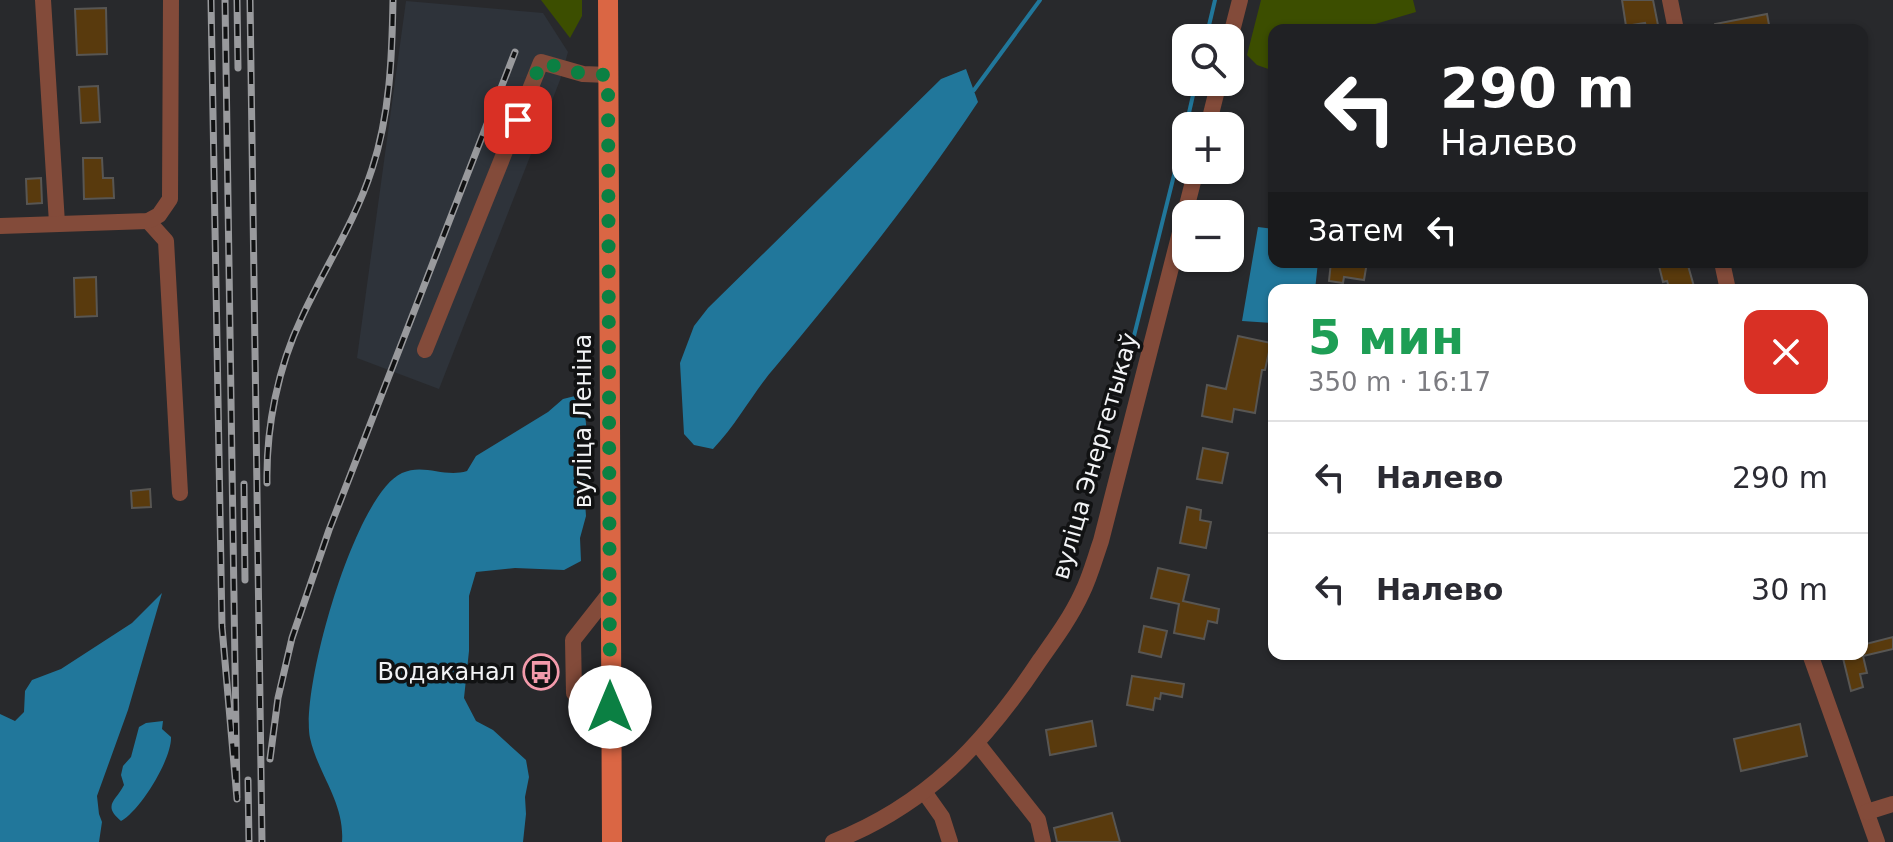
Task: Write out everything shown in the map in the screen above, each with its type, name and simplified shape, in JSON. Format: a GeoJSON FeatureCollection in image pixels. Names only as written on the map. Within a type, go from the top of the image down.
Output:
{"type":"FeatureCollection","features":[{"type":"Feature","properties":{"kind":"main road","name":"вуліца Леніна"},"geometry":{"type":"LineString","coordinates":[[608,0],[612,842]]}},
{"type":"Feature","properties":{"kind":"street"},"geometry":{"type":"LineString","coordinates":[[43,0],[57,223]]}},
{"type":"Feature","properties":{"kind":"street"},"geometry":{"type":"LineString","coordinates":[[0,226],[148,221],[159,215],[170,199],[171,0]]}},
{"type":"Feature","properties":{"kind":"street"},"geometry":{"type":"LineString","coordinates":[[1234,24],[1240,0]]}},
{"type":"Feature","properties":{"kind":"street"},"geometry":{"type":"LineString","coordinates":[[1670,0],[1675,24]]}},
{"type":"Feature","properties":{"kind":"street"},"geometry":{"type":"LineString","coordinates":[[425,350],[541,62],[583,74],[608,75]]}},
{"type":"Feature","properties":{"kind":"street","name":"вуліца Энергетыкаў"},"geometry":{"type":"LineString","coordinates":[[833,842],[895,813],[925,793],[977,743],[1020,690],[1082,593],[1101,541],[1192,184]]}},
{"type":"Feature","properties":{"kind":"street"},"geometry":{"type":"LineString","coordinates":[[148,221],[166,241],[180,493]]}},
{"type":"Feature","properties":{"kind":"street"},"geometry":{"type":"LineString","coordinates":[[610,593],[573,640],[574,693],[610,735]]}},
{"type":"Feature","properties":{"kind":"street"},"geometry":{"type":"LineString","coordinates":[[1812,660],[1877,842]]}},
{"type":"Feature","properties":{"kind":"street"},"geometry":{"type":"LineString","coordinates":[[977,743],[1038,820],[1043,842]]}},
{"type":"Feature","properties":{"kind":"street"},"geometry":{"type":"LineString","coordinates":[[925,793],[942,817],[950,842]]}},
{"type":"Feature","properties":{"kind":"street"},"geometry":{"type":"LineString","coordinates":[[1867,812],[1893,804]]}},
{"type":"Feature","properties":{"kind":"shaded area"},"geometry":{"type":"Polygon","coordinates":[[[406,1],[543,13],[568,52],[560,80],[439,389],[357,358],[406,1]]]}},
{"type":"Feature","properties":{"kind":"green space"},"geometry":{"type":"Polygon","coordinates":[[[541,0],[582,0],[582,16],[570,38],[541,0]]]}},
{"type":"Feature","properties":{"kind":"green space"},"geometry":{"type":"Polygon","coordinates":[[[1261,0],[1413,0],[1416,12],[1375,24],[1268,24],[1268,69],[1257,65],[1247,55],[1261,0]]]}},
{"type":"Feature","properties":{"kind":"water"},"geometry":{"type":"Polygon","coordinates":[[[966,69],[978,102],[931,170],[722,439],[713,449],[694,445],[684,434],[680,363],[694,326],[708,308],[941,79],[966,69]]]}},
{"type":"Feature","properties":{"kind":"water"},"geometry":{"type":"Polygon","coordinates":[[[1258,227],[1268,228],[1268,268],[1317,268],[1316,284],[1268,284],[1268,323],[1242,321],[1258,227]]]}},
{"type":"Feature","properties":{"kind":"water"},"geometry":{"type":"Polygon","coordinates":[[[575,396],[584,403],[588,445],[581,561],[564,570],[515,568],[476,572],[469,596],[469,651],[464,698],[476,721],[493,730],[526,760],[529,777],[523,842],[342,842],[335,801],[310,738],[309,713],[322,638],[350,553],[366,516],[384,488],[402,473],[418,469],[450,473],[467,471],[476,456],[548,412],[563,399],[575,396]]]}},
{"type":"Feature","properties":{"kind":"water"},"geometry":{"type":"Polygon","coordinates":[[[162,593],[128,710],[97,796],[102,822],[99,842],[0,842],[0,714],[15,721],[24,712],[25,691],[32,680],[61,669],[132,623],[162,593]]]}},
{"type":"Feature","properties":{"kind":"water"},"geometry":{"type":"Polygon","coordinates":[[[163,721],[162,729],[171,737],[161,771],[137,807],[121,821],[111,807],[124,785],[121,775],[123,766],[131,757],[139,727],[163,721]]]}},
{"type":"Feature","properties":{"kind":"building"},"geometry":{"type":"Polygon","coordinates":[[[1622,0],[1653,0],[1658,24],[1626,24],[1622,0]]]}},
{"type":"Feature","properties":{"kind":"building"},"geometry":{"type":"Polygon","coordinates":[[[106,8],[107,54],[77,55],[75,9],[106,8]]]}},
{"type":"Feature","properties":{"kind":"building"},"geometry":{"type":"Polygon","coordinates":[[[1767,14],[1769,24],[1715,24],[1767,14]]]}},
{"type":"Feature","properties":{"kind":"building"},"geometry":{"type":"Polygon","coordinates":[[[98,86],[100,122],[81,123],[79,87],[98,86]]]}},
{"type":"Feature","properties":{"kind":"building"},"geometry":{"type":"Polygon","coordinates":[[[83,158],[102,158],[103,178],[113,178],[114,198],[84,199],[83,158]]]}},
{"type":"Feature","properties":{"kind":"building"},"geometry":{"type":"Polygon","coordinates":[[[41,178],[42,203],[27,204],[26,179],[41,178]]]}},
{"type":"Feature","properties":{"kind":"building"},"geometry":{"type":"Polygon","coordinates":[[[1330,268],[1366,268],[1364,280],[1344,277],[1343,283],[1329,281],[1330,268]]]}},
{"type":"Feature","properties":{"kind":"building"},"geometry":{"type":"Polygon","coordinates":[[[1660,268],[1689,268],[1693,284],[1668,284],[1667,281],[1663,282],[1660,268]]]}},
{"type":"Feature","properties":{"kind":"building"},"geometry":{"type":"Polygon","coordinates":[[[96,277],[97,316],[75,317],[74,278],[96,277]]]}},
{"type":"Feature","properties":{"kind":"building"},"geometry":{"type":"Polygon","coordinates":[[[1238,336],[1268,342],[1268,356],[1265,370],[1262,370],[1255,413],[1234,409],[1232,422],[1202,416],[1207,385],[1226,389],[1238,336]]]}},
{"type":"Feature","properties":{"kind":"building"},"geometry":{"type":"Polygon","coordinates":[[[1203,448],[1228,453],[1222,483],[1197,479],[1203,448]]]}},
{"type":"Feature","properties":{"kind":"building"},"geometry":{"type":"Polygon","coordinates":[[[150,489],[151,507],[132,508],[131,491],[150,489]]]}},
{"type":"Feature","properties":{"kind":"building"},"geometry":{"type":"Polygon","coordinates":[[[1187,507],[1201,510],[1200,520],[1211,522],[1206,548],[1180,543],[1187,507]]]}},
{"type":"Feature","properties":{"kind":"building"},"geometry":{"type":"Polygon","coordinates":[[[1158,568],[1189,575],[1183,601],[1219,609],[1217,623],[1208,621],[1204,639],[1174,633],[1179,604],[1151,598],[1158,568]]]}},
{"type":"Feature","properties":{"kind":"building"},"geometry":{"type":"Polygon","coordinates":[[[1144,626],[1167,631],[1161,657],[1139,652],[1144,626]]]}},
{"type":"Feature","properties":{"kind":"building"},"geometry":{"type":"Polygon","coordinates":[[[1893,637],[1893,649],[1868,655],[1868,643],[1893,637]]]}},
{"type":"Feature","properties":{"kind":"building"},"geometry":{"type":"Polygon","coordinates":[[[1843,660],[1864,660],[1867,673],[1860,674],[1863,687],[1851,691],[1843,660]]]}},
{"type":"Feature","properties":{"kind":"building"},"geometry":{"type":"Polygon","coordinates":[[[1132,676],[1184,684],[1182,697],[1161,693],[1160,699],[1155,698],[1153,710],[1127,705],[1132,676]]]}},
{"type":"Feature","properties":{"kind":"building"},"geometry":{"type":"Polygon","coordinates":[[[1092,721],[1096,746],[1050,755],[1046,730],[1092,721]]]}},
{"type":"Feature","properties":{"kind":"building"},"geometry":{"type":"Polygon","coordinates":[[[1800,724],[1807,756],[1741,771],[1734,739],[1800,724]]]}},
{"type":"Feature","properties":{"kind":"building"},"geometry":{"type":"Polygon","coordinates":[[[1112,813],[1120,842],[1057,842],[1054,828],[1112,813]]]}},
{"type":"Feature","properties":{"kind":"waterway"},"geometry":{"type":"LineString","coordinates":[[974,90],[1040,0]]}},
{"type":"Feature","properties":{"kind":"waterway"},"geometry":{"type":"LineString","coordinates":[[1209,24],[1215,0]]}},
{"type":"Feature","properties":{"kind":"waterway"},"geometry":{"type":"LineString","coordinates":[[1189,112],[1193,96]]}},
{"type":"Feature","properties":{"kind":"waterway"},"geometry":{"type":"LineString","coordinates":[[1127,364],[1172,183]]}},
{"type":"Feature","properties":{"kind":"railway"},"geometry":{"type":"LineString","coordinates":[[211,0],[222,627],[237,799],[225,0]]}},
{"type":"Feature","properties":{"kind":"railway"},"geometry":{"type":"LineString","coordinates":[[237,0],[238,68]]}},
{"type":"Feature","properties":{"kind":"railway"},"geometry":{"type":"LineString","coordinates":[[250,0],[262,842]]}},
{"type":"Feature","properties":{"kind":"railway"},"geometry":{"type":"LineString","coordinates":[[267,483],[271,419],[286,356],[357,207],[378,148],[389,85],[393,0]]}},
{"type":"Feature","properties":{"kind":"railway"},"geometry":{"type":"LineString","coordinates":[[270,759],[278,698],[292,638],[329,530],[515,52]]}},
{"type":"Feature","properties":{"kind":"railway"},"geometry":{"type":"LineString","coordinates":[[244,484],[245,580]]}},
{"type":"Feature","properties":{"kind":"railway"},"geometry":{"type":"LineString","coordinates":[[248,780],[249,842]]}},
{"type":"Feature","properties":{"kind":"place","name":"Водаканал"},"geometry":{"type":"Point","coordinates":[541,672]}},
{"type":"Feature","properties":{"kind":"route"},"geometry":{"type":"LineString","coordinates":[[518,120],[541,62],[583,74],[608,75],[610,707]]}}]}
